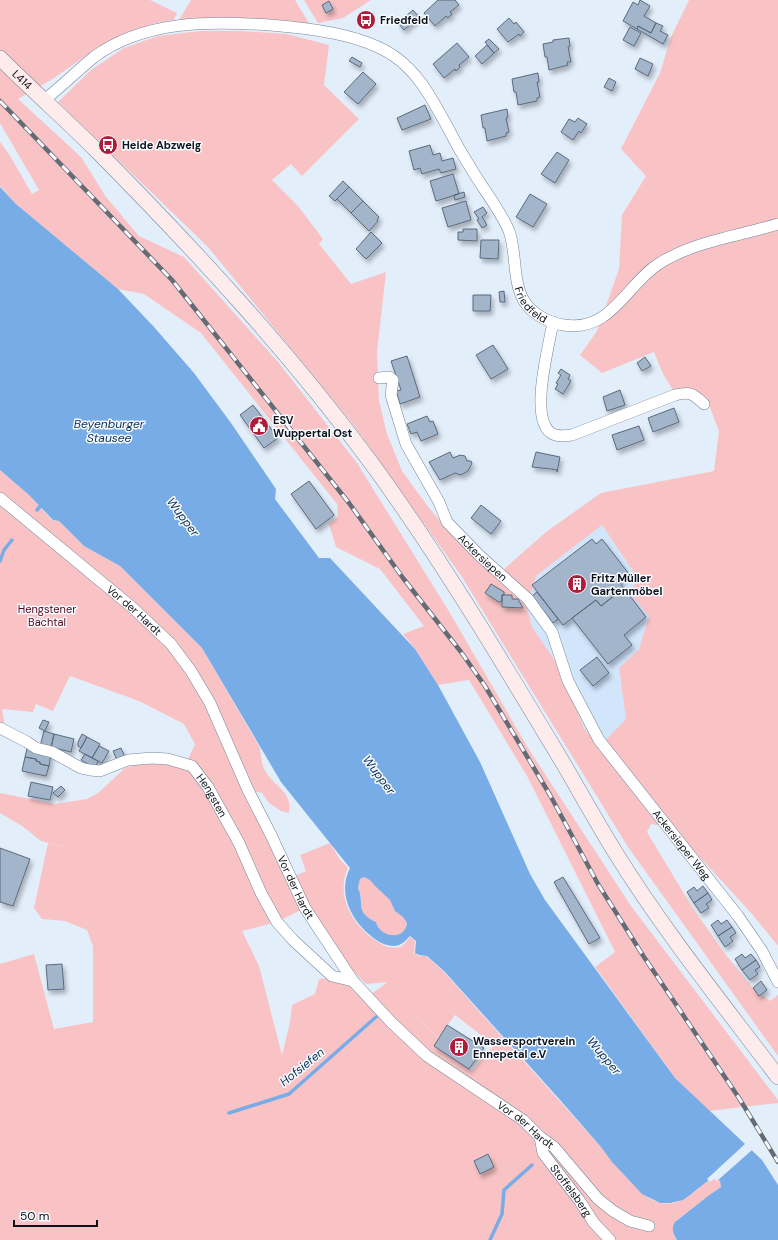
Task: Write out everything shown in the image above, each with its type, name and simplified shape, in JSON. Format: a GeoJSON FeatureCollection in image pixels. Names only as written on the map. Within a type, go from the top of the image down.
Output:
{"type":"FeatureCollection","features":[{"type":"Feature","properties":{"kind":"main road","name":"L414"},"geometry":{"type":"LineString","coordinates":[[0,58],[95,150],[168,224],[263,327],[317,393],[400,504],[472,613],[522,694],[615,852],[665,927],[778,1077]]}},
{"type":"Feature","properties":{"kind":"street","name":"Friedfeld"},"geometry":{"type":"LineString","coordinates":[[43,101],[94,57],[104,51],[140,34],[167,28],[229,23],[274,25],[345,36],[376,46],[405,65],[420,81],[463,156],[506,224],[512,242],[516,279],[525,302],[543,318],[572,326],[594,322],[605,316],[644,275],[668,258],[700,246],[778,224]]}},
{"type":"Feature","properties":{"kind":"street"},"geometry":{"type":"LineString","coordinates":[[553,322],[540,393],[540,407],[544,424],[552,433],[564,436],[572,435],[685,392],[693,394],[704,404]]}},
{"type":"Feature","properties":{"kind":"street","name":"Ackersiepen"},"geometry":{"type":"LineString","coordinates":[[379,378],[389,376],[393,380],[391,395],[406,444],[439,502],[447,522],[479,555],[528,599],[552,632],[568,681],[599,740]]}},
{"type":"Feature","properties":{"kind":"street","name":"Vor der Hardt"},"geometry":{"type":"LineString","coordinates":[[0,498],[134,608],[171,644],[210,703],[248,790],[305,908],[353,981],[391,1022],[426,1056],[523,1120],[540,1137],[554,1147],[598,1199],[613,1211],[630,1221],[649,1226]]}},
{"type":"Feature","properties":{"kind":"street","name":"Hengsten"},"geometry":{"type":"LineString","coordinates":[[0,728],[36,748],[52,752],[81,768],[90,770],[100,771],[128,760],[152,758],[168,759],[192,766],[208,787],[239,843],[261,893],[277,922],[293,940],[332,976],[353,981]]}},
{"type":"Feature","properties":{"kind":"street","name":"Ackersieper Weg"},"geometry":{"type":"LineString","coordinates":[[599,740],[738,916],[762,951],[778,982]]}},
{"type":"Feature","properties":{"kind":"street","name":"Stoffelsberg"},"geometry":{"type":"LineString","coordinates":[[540,1137],[543,1153],[579,1200],[594,1223],[610,1240]]}},
{"type":"Feature","properties":{"kind":"shaded area"},"geometry":{"type":"Polygon","coordinates":[[[602,525],[639,580],[629,593],[649,616],[639,649],[619,668],[626,719],[599,747],[584,728],[562,671],[532,627],[527,607],[536,576],[602,525]]]}},
{"type":"Feature","properties":{"kind":"green space"},"geometry":{"type":"Polygon","coordinates":[[[0,0],[150,0],[177,13],[174,20],[156,23],[119,36],[90,53],[51,80],[18,99],[81,157],[106,197],[139,236],[184,257],[278,362],[357,463],[450,613],[528,748],[631,906],[778,1100],[778,1103],[709,1111],[675,1078],[595,967],[615,952],[527,776],[469,680],[438,685],[415,649],[403,634],[424,626],[380,569],[336,547],[329,524],[338,517],[337,504],[201,333],[144,294],[118,289],[16,204],[0,186],[0,142],[9,154],[32,194],[39,190],[0,123],[0,0]]]}},
{"type":"Feature","properties":{"kind":"green space"},"geometry":{"type":"Polygon","coordinates":[[[191,0],[295,0],[310,25],[179,20],[191,0]]]}},
{"type":"Feature","properties":{"kind":"green space"},"geometry":{"type":"Polygon","coordinates":[[[304,0],[371,0],[343,18],[318,23],[304,0]]]}},
{"type":"Feature","properties":{"kind":"green space"},"geometry":{"type":"Polygon","coordinates":[[[689,0],[778,0],[778,946],[752,914],[684,840],[664,826],[651,824],[647,832],[692,907],[726,955],[751,986],[770,1001],[778,995],[778,1056],[628,847],[462,577],[353,424],[208,247],[58,102],[91,70],[124,48],[158,36],[200,31],[242,31],[287,34],[329,45],[324,85],[359,119],[302,176],[291,164],[272,180],[298,206],[323,239],[319,244],[351,284],[386,272],[377,352],[379,401],[387,434],[402,471],[429,508],[446,528],[503,570],[546,532],[601,493],[714,471],[719,431],[707,400],[674,392],[663,374],[654,352],[602,373],[580,355],[597,331],[619,269],[622,215],[646,176],[621,149],[660,73],[671,37],[689,0]],[[602,525],[536,576],[527,607],[532,627],[562,671],[584,728],[599,747],[626,719],[619,668],[639,649],[649,616],[629,592],[639,580],[602,525]]]}},
{"type":"Feature","properties":{"kind":"green space","name":"Hengstener Bachtal"},"geometry":{"type":"Polygon","coordinates":[[[0,470],[29,495],[52,520],[59,521],[84,546],[120,566],[202,648],[260,748],[264,769],[286,795],[290,806],[289,813],[281,811],[269,803],[262,793],[249,790],[305,908],[277,922],[242,931],[259,966],[282,1055],[290,1022],[292,1005],[315,994],[319,979],[337,977],[367,997],[388,982],[366,984],[350,968],[309,905],[295,876],[306,871],[300,855],[330,843],[339,858],[348,868],[344,889],[345,900],[354,919],[361,928],[369,936],[389,947],[396,948],[402,946],[410,937],[415,941],[414,953],[419,956],[426,956],[443,971],[601,1147],[610,1159],[645,1196],[659,1203],[675,1203],[692,1194],[714,1176],[720,1181],[721,1187],[677,1220],[674,1236],[677,1240],[0,1240],[0,964],[34,954],[54,1029],[93,1022],[93,946],[87,930],[65,921],[42,919],[34,908],[48,843],[64,847],[89,848],[65,847],[41,841],[22,826],[0,813],[0,793],[55,804],[87,799],[98,793],[125,768],[145,762],[171,765],[186,764],[195,744],[184,724],[139,701],[70,676],[53,711],[36,704],[33,712],[2,709],[5,726],[0,724],[0,470]],[[409,1009],[464,1065],[472,1071],[494,1045],[455,1015],[438,1038],[409,1009]]]}},
{"type":"Feature","properties":{"kind":"green space"},"geometry":{"type":"Polygon","coordinates":[[[364,877],[370,879],[390,900],[395,911],[403,917],[407,923],[405,929],[401,933],[392,936],[382,932],[376,922],[365,915],[362,911],[358,888],[360,879],[364,877]]]}},
{"type":"Feature","properties":{"kind":"water","name":"Beyenburger Stausee"},"geometry":{"type":"Polygon","coordinates":[[[0,187],[16,204],[118,289],[154,327],[194,373],[231,423],[276,489],[275,499],[319,558],[330,558],[415,649],[438,685],[480,762],[530,874],[545,900],[675,1078],[762,1160],[778,1185],[778,1240],[677,1240],[673,1231],[675,1222],[721,1187],[720,1181],[714,1176],[683,1200],[670,1203],[660,1203],[642,1194],[444,971],[427,956],[415,953],[416,941],[410,936],[399,945],[393,946],[383,944],[369,935],[355,918],[346,899],[346,878],[350,868],[281,782],[202,648],[120,566],[84,546],[59,521],[53,520],[29,495],[0,470],[0,187]],[[364,877],[360,879],[358,888],[362,911],[365,915],[376,922],[378,927],[387,934],[397,935],[402,933],[407,923],[403,917],[395,911],[390,900],[370,880],[364,877]]]}},
{"type":"Feature","properties":{"kind":"pier"},"geometry":{"type":"Polygon","coordinates":[[[746,1143],[752,1150],[717,1181],[714,1179],[710,1182],[707,1179],[746,1143]]]}},
{"type":"Feature","properties":{"kind":"building"},"geometry":{"type":"Polygon","coordinates":[[[438,0],[455,0],[459,5],[450,12],[452,14],[448,18],[446,16],[435,26],[424,13],[438,0]]]}},
{"type":"Feature","properties":{"kind":"building"},"geometry":{"type":"Polygon","coordinates":[[[640,0],[650,6],[644,16],[656,23],[651,33],[638,26],[637,29],[623,21],[633,2],[638,5],[640,0]]]}},
{"type":"Feature","properties":{"kind":"building"},"geometry":{"type":"Polygon","coordinates":[[[329,1],[333,9],[326,13],[322,5],[329,1]]]}},
{"type":"Feature","properties":{"kind":"building"},"geometry":{"type":"Polygon","coordinates":[[[413,10],[419,17],[404,30],[398,23],[413,10]]]}},
{"type":"Feature","properties":{"kind":"building"},"geometry":{"type":"Polygon","coordinates":[[[509,18],[514,24],[516,22],[524,32],[520,36],[519,34],[508,42],[497,29],[509,18]]]}},
{"type":"Feature","properties":{"kind":"building"},"geometry":{"type":"Polygon","coordinates":[[[656,23],[663,26],[660,31],[668,35],[663,44],[637,29],[638,26],[651,33],[656,23]]]}},
{"type":"Feature","properties":{"kind":"building"},"geometry":{"type":"Polygon","coordinates":[[[630,27],[641,33],[634,46],[623,40],[630,27]]]}},
{"type":"Feature","properties":{"kind":"building"},"geometry":{"type":"Polygon","coordinates":[[[569,38],[570,46],[568,47],[571,62],[567,62],[568,65],[549,70],[543,44],[553,42],[553,40],[569,38]]]}},
{"type":"Feature","properties":{"kind":"building"},"geometry":{"type":"Polygon","coordinates":[[[489,39],[499,49],[494,53],[485,42],[489,39]]]}},
{"type":"Feature","properties":{"kind":"building"},"geometry":{"type":"Polygon","coordinates":[[[457,43],[469,57],[459,65],[460,67],[456,71],[455,69],[444,78],[433,64],[457,43]]]}},
{"type":"Feature","properties":{"kind":"building"},"geometry":{"type":"Polygon","coordinates":[[[487,45],[494,53],[482,64],[475,56],[487,45]]]}},
{"type":"Feature","properties":{"kind":"building"},"geometry":{"type":"Polygon","coordinates":[[[352,57],[362,63],[360,67],[349,61],[352,57]]]}},
{"type":"Feature","properties":{"kind":"building"},"geometry":{"type":"Polygon","coordinates":[[[640,58],[653,64],[648,76],[635,69],[640,58]]]}},
{"type":"Feature","properties":{"kind":"building"},"geometry":{"type":"Polygon","coordinates":[[[363,72],[376,84],[358,104],[344,92],[363,72]]]}},
{"type":"Feature","properties":{"kind":"building"},"geometry":{"type":"Polygon","coordinates":[[[538,73],[539,82],[537,82],[540,97],[537,98],[537,101],[518,105],[512,79],[538,73]]]}},
{"type":"Feature","properties":{"kind":"building"},"geometry":{"type":"Polygon","coordinates":[[[609,78],[616,82],[612,91],[604,87],[609,78]]]}},
{"type":"Feature","properties":{"kind":"building"},"geometry":{"type":"Polygon","coordinates":[[[425,105],[431,119],[402,130],[397,118],[425,105]]]}},
{"type":"Feature","properties":{"kind":"building"},"geometry":{"type":"Polygon","coordinates":[[[507,109],[508,117],[506,118],[509,132],[506,133],[506,136],[487,141],[481,115],[507,109]]]}},
{"type":"Feature","properties":{"kind":"building"},"geometry":{"type":"Polygon","coordinates":[[[578,118],[587,124],[581,133],[579,131],[573,140],[561,132],[569,119],[575,122],[578,118]]]}},
{"type":"Feature","properties":{"kind":"building"},"geometry":{"type":"Polygon","coordinates":[[[430,145],[433,155],[440,153],[442,161],[453,158],[456,169],[441,173],[439,169],[422,174],[420,168],[414,170],[409,151],[430,145]]]}},
{"type":"Feature","properties":{"kind":"building"},"geometry":{"type":"Polygon","coordinates":[[[557,152],[569,160],[555,183],[541,174],[557,152]]]}},
{"type":"Feature","properties":{"kind":"building"},"geometry":{"type":"Polygon","coordinates":[[[453,174],[459,194],[436,201],[430,181],[453,174]]]}},
{"type":"Feature","properties":{"kind":"building"},"geometry":{"type":"Polygon","coordinates":[[[343,181],[349,187],[335,201],[329,196],[343,181]]]}},
{"type":"Feature","properties":{"kind":"building"},"geometry":{"type":"Polygon","coordinates":[[[349,187],[363,201],[351,213],[337,199],[349,187]]]}},
{"type":"Feature","properties":{"kind":"building"},"geometry":{"type":"Polygon","coordinates":[[[464,192],[465,197],[455,200],[454,195],[464,192]]]}},
{"type":"Feature","properties":{"kind":"building"},"geometry":{"type":"Polygon","coordinates":[[[530,194],[547,204],[533,227],[516,217],[530,194]]]}},
{"type":"Feature","properties":{"kind":"building"},"geometry":{"type":"Polygon","coordinates":[[[363,201],[379,217],[377,220],[378,221],[369,231],[351,213],[363,201]]]}},
{"type":"Feature","properties":{"kind":"building"},"geometry":{"type":"Polygon","coordinates":[[[466,201],[471,220],[448,227],[442,208],[466,201]]]}},
{"type":"Feature","properties":{"kind":"building"},"geometry":{"type":"Polygon","coordinates":[[[483,207],[487,213],[482,217],[487,225],[482,228],[477,220],[479,219],[474,212],[483,207]]]}},
{"type":"Feature","properties":{"kind":"building"},"geometry":{"type":"Polygon","coordinates":[[[463,229],[477,229],[477,241],[458,240],[458,232],[463,232],[463,229]]]}},
{"type":"Feature","properties":{"kind":"building"},"geometry":{"type":"Polygon","coordinates":[[[371,232],[382,243],[366,259],[356,249],[371,232]]]}},
{"type":"Feature","properties":{"kind":"building"},"geometry":{"type":"Polygon","coordinates":[[[481,240],[499,240],[498,259],[480,258],[481,240]]]}},
{"type":"Feature","properties":{"kind":"building"},"geometry":{"type":"Polygon","coordinates":[[[504,291],[505,302],[500,302],[499,292],[504,291]]]}},
{"type":"Feature","properties":{"kind":"building"},"geometry":{"type":"Polygon","coordinates":[[[473,295],[491,295],[490,311],[473,311],[473,295]]]}},
{"type":"Feature","properties":{"kind":"building"},"geometry":{"type":"Polygon","coordinates":[[[493,345],[508,369],[491,379],[476,355],[493,345]]]}},
{"type":"Feature","properties":{"kind":"building"},"geometry":{"type":"Polygon","coordinates":[[[407,356],[420,397],[400,404],[396,391],[401,390],[391,361],[407,356]]]}},
{"type":"Feature","properties":{"kind":"building"},"geometry":{"type":"Polygon","coordinates":[[[645,357],[651,366],[642,371],[637,363],[645,357]]]}},
{"type":"Feature","properties":{"kind":"building"},"geometry":{"type":"Polygon","coordinates":[[[561,369],[570,375],[568,379],[571,381],[563,394],[555,389],[558,384],[556,383],[561,375],[558,373],[561,369]]]}},
{"type":"Feature","properties":{"kind":"building"},"geometry":{"type":"Polygon","coordinates":[[[620,390],[625,405],[607,411],[603,397],[620,390]]]}},
{"type":"Feature","properties":{"kind":"building","name":"ESV Wuppertal Ost"},"geometry":{"type":"Polygon","coordinates":[[[253,405],[278,438],[264,448],[240,415],[253,405]]]}},
{"type":"Feature","properties":{"kind":"building"},"geometry":{"type":"Polygon","coordinates":[[[674,408],[679,422],[653,432],[648,418],[674,408]]]}},
{"type":"Feature","properties":{"kind":"building"},"geometry":{"type":"Polygon","coordinates":[[[427,416],[430,422],[433,421],[438,434],[421,441],[417,432],[411,434],[407,424],[427,416]]]}},
{"type":"Feature","properties":{"kind":"building"},"geometry":{"type":"Polygon","coordinates":[[[639,426],[644,440],[617,450],[612,435],[639,426]]]}},
{"type":"Feature","properties":{"kind":"building"},"geometry":{"type":"Polygon","coordinates":[[[450,452],[453,458],[460,455],[465,456],[467,461],[471,461],[472,463],[468,471],[461,475],[455,473],[440,480],[429,462],[450,452]]]}},
{"type":"Feature","properties":{"kind":"building"},"geometry":{"type":"Polygon","coordinates":[[[536,452],[560,457],[557,472],[557,470],[532,467],[536,452]]]}},
{"type":"Feature","properties":{"kind":"building"},"geometry":{"type":"Polygon","coordinates":[[[309,481],[334,515],[316,529],[291,494],[309,481]]]}},
{"type":"Feature","properties":{"kind":"building"},"geometry":{"type":"Polygon","coordinates":[[[481,505],[501,521],[491,534],[471,518],[481,505]]]}},
{"type":"Feature","properties":{"kind":"building","name":"Fritz Müller Gartenmöbel"},"geometry":{"type":"Polygon","coordinates":[[[592,539],[596,544],[602,539],[629,574],[619,582],[624,588],[601,606],[596,600],[563,625],[532,585],[592,539]]]}},
{"type":"Feature","properties":{"kind":"building"},"geometry":{"type":"Polygon","coordinates":[[[491,584],[504,592],[504,595],[502,595],[502,601],[499,602],[485,593],[491,584]]]}},
{"type":"Feature","properties":{"kind":"building"},"geometry":{"type":"Polygon","coordinates":[[[624,588],[646,617],[624,635],[632,645],[608,664],[572,618],[596,600],[601,606],[624,588]]]}},
{"type":"Feature","properties":{"kind":"building"},"geometry":{"type":"Polygon","coordinates":[[[537,592],[558,619],[553,623],[532,596],[537,592]]]}},
{"type":"Feature","properties":{"kind":"building"},"geometry":{"type":"Polygon","coordinates":[[[502,595],[512,595],[512,599],[518,599],[523,608],[502,607],[502,595]]]}},
{"type":"Feature","properties":{"kind":"building"},"geometry":{"type":"Polygon","coordinates":[[[597,657],[609,673],[593,686],[580,670],[597,657]]]}},
{"type":"Feature","properties":{"kind":"building"},"geometry":{"type":"Polygon","coordinates":[[[43,720],[49,722],[45,731],[39,728],[43,720]]]}},
{"type":"Feature","properties":{"kind":"building"},"geometry":{"type":"Polygon","coordinates":[[[44,731],[54,734],[51,749],[40,746],[44,731]]]}},
{"type":"Feature","properties":{"kind":"building"},"geometry":{"type":"Polygon","coordinates":[[[54,734],[74,739],[71,752],[51,747],[54,734]]]}},
{"type":"Feature","properties":{"kind":"building"},"geometry":{"type":"Polygon","coordinates":[[[82,734],[87,737],[81,748],[78,746],[78,742],[82,734]]]}},
{"type":"Feature","properties":{"kind":"building"},"geometry":{"type":"Polygon","coordinates":[[[87,737],[100,744],[92,758],[79,751],[87,737]]]}},
{"type":"Feature","properties":{"kind":"building"},"geometry":{"type":"Polygon","coordinates":[[[99,746],[109,751],[102,763],[92,758],[99,746]]]}},
{"type":"Feature","properties":{"kind":"building"},"geometry":{"type":"Polygon","coordinates":[[[121,748],[125,757],[117,760],[113,751],[121,748]]]}},
{"type":"Feature","properties":{"kind":"building"},"geometry":{"type":"Polygon","coordinates":[[[27,749],[51,754],[49,766],[40,764],[40,762],[36,761],[36,759],[25,757],[27,749]]]}},
{"type":"Feature","properties":{"kind":"building"},"geometry":{"type":"Polygon","coordinates":[[[85,754],[98,761],[95,768],[81,760],[85,754]]]}},
{"type":"Feature","properties":{"kind":"building"},"geometry":{"type":"Polygon","coordinates":[[[25,757],[36,759],[36,761],[40,762],[40,764],[49,766],[46,776],[22,771],[25,757]]]}},
{"type":"Feature","properties":{"kind":"building"},"geometry":{"type":"Polygon","coordinates":[[[31,782],[53,787],[50,800],[28,796],[31,782]]]}},
{"type":"Feature","properties":{"kind":"building"},"geometry":{"type":"Polygon","coordinates":[[[61,786],[65,790],[58,797],[53,793],[61,786]]]}},
{"type":"Feature","properties":{"kind":"building"},"geometry":{"type":"Polygon","coordinates":[[[0,848],[30,859],[13,906],[0,902],[0,848]]]}},
{"type":"Feature","properties":{"kind":"building"},"geometry":{"type":"Polygon","coordinates":[[[563,877],[600,938],[589,944],[554,882],[563,877]]]}},
{"type":"Feature","properties":{"kind":"building"},"geometry":{"type":"Polygon","coordinates":[[[703,886],[708,893],[694,903],[687,892],[694,887],[697,891],[703,886]]]}},
{"type":"Feature","properties":{"kind":"building"},"geometry":{"type":"Polygon","coordinates":[[[708,893],[712,900],[706,904],[709,908],[701,913],[694,903],[708,893]]]}},
{"type":"Feature","properties":{"kind":"building"},"geometry":{"type":"Polygon","coordinates":[[[718,920],[721,924],[727,920],[732,927],[718,936],[711,925],[718,920]]]}},
{"type":"Feature","properties":{"kind":"building"},"geometry":{"type":"Polygon","coordinates":[[[732,927],[736,933],[730,937],[733,941],[725,947],[718,936],[732,927]]]}},
{"type":"Feature","properties":{"kind":"building"},"geometry":{"type":"Polygon","coordinates":[[[742,954],[745,958],[751,954],[756,960],[742,970],[735,959],[742,954]]]}},
{"type":"Feature","properties":{"kind":"building"},"geometry":{"type":"Polygon","coordinates":[[[756,960],[760,967],[755,970],[758,974],[750,980],[742,970],[756,960]]]}},
{"type":"Feature","properties":{"kind":"building"},"geometry":{"type":"Polygon","coordinates":[[[62,964],[64,989],[48,990],[46,965],[62,964]]]}},
{"type":"Feature","properties":{"kind":"building"},"geometry":{"type":"Polygon","coordinates":[[[761,981],[767,990],[759,996],[753,988],[761,981]]]}},
{"type":"Feature","properties":{"kind":"building","name":"Wassersportverein Ennepetal e.V"},"geometry":{"type":"Polygon","coordinates":[[[447,1025],[484,1048],[469,1069],[434,1046],[447,1025]]]}},
{"type":"Feature","properties":{"kind":"building"},"geometry":{"type":"Polygon","coordinates":[[[488,1154],[494,1167],[480,1174],[474,1161],[488,1154]]]}},
{"type":"Feature","properties":{"kind":"waterway"},"geometry":{"type":"LineString","coordinates":[[37,510],[43,503]]}},
{"type":"Feature","properties":{"kind":"waterway"},"geometry":{"type":"LineString","coordinates":[[0,561],[4,550],[12,540]]}},
{"type":"Feature","properties":{"kind":"waterway","name":"Hofsiefen"},"geometry":{"type":"LineString","coordinates":[[229,1113],[289,1094],[376,1017]]}},
{"type":"Feature","properties":{"kind":"waterway"},"geometry":{"type":"LineString","coordinates":[[490,1240],[502,1214],[504,1190],[532,1165]]}},
{"type":"Feature","properties":{"kind":"railway"},"geometry":{"type":"LineString","coordinates":[[0,101],[172,280],[349,503],[403,578],[461,652],[485,686],[550,795],[598,884],[644,957],[739,1098],[778,1162]]}},
{"type":"Feature","properties":{"kind":"place","name":"Friedfeld"},"geometry":{"type":"Point","coordinates":[366,20]}},
{"type":"Feature","properties":{"kind":"place","name":"Heide Abzweig"},"geometry":{"type":"Point","coordinates":[108,145]}},
{"type":"Feature","properties":{"kind":"place","name":"ESV Wuppertal Ost"},"geometry":{"type":"Point","coordinates":[259,426]}},
{"type":"Feature","properties":{"kind":"place","name":"Fritz Müller Gartenmöbel"},"geometry":{"type":"Point","coordinates":[577,584]}},
{"type":"Feature","properties":{"kind":"place","name":"Wassersportverein Ennepetal e.V"},"geometry":{"type":"Point","coordinates":[459,1047]}},
{"type":"Feature","properties":{"kind":"water label","name":"Wupper"},"geometry":{"type":"Point","coordinates":[183,517]}},
{"type":"Feature","properties":{"kind":"water label","name":"Wupper"},"geometry":{"type":"Point","coordinates":[379,775]}},
{"type":"Feature","properties":{"kind":"water label","name":"Wupper"},"geometry":{"type":"Point","coordinates":[604,1056]}}]}
